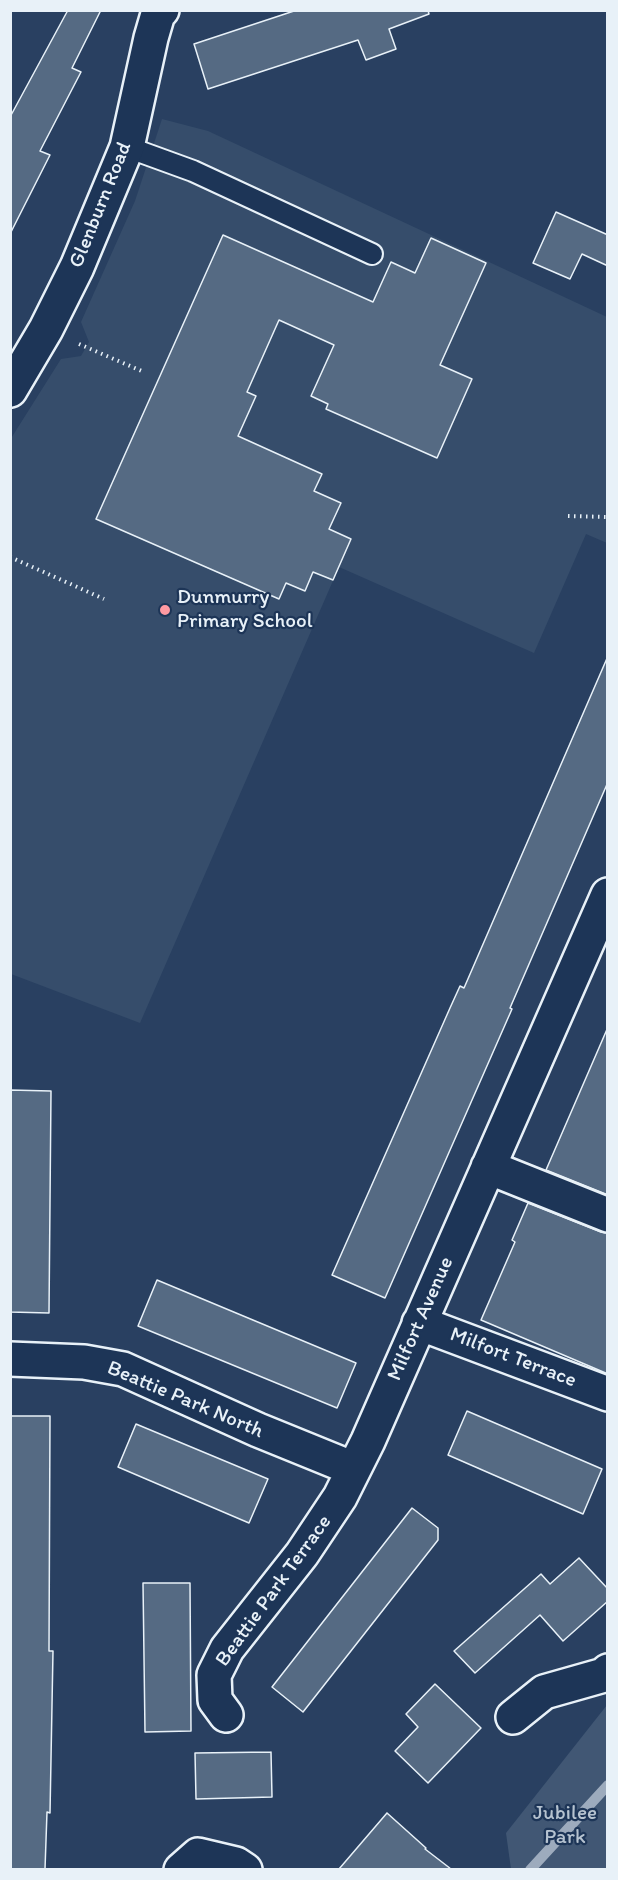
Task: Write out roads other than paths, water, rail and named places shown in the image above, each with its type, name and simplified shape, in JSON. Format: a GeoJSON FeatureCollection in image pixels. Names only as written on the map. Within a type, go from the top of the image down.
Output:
{"type":"FeatureCollection","features":[{"type":"Feature","properties":{"kind":"street","name":"Glenburn Road"},"geometry":{"type":"LineString","coordinates":[[10,390],[46,329],[77,267],[127,147],[151,38],[158,14],[162,10]]}},
{"type":"Feature","properties":{"kind":"street","name":"Milfort Avenue"},"geometry":{"type":"LineString","coordinates":[[354,1469],[608,895]]}},
{"type":"Feature","properties":{"kind":"street"},"geometry":{"type":"LineString","coordinates":[[488,1167],[608,1215]]}},
{"type":"Feature","properties":{"kind":"street","name":"Milfort Terrace"},"geometry":{"type":"LineString","coordinates":[[419,1323],[608,1394]]}},
{"type":"Feature","properties":{"kind":"street","name":"Beattie Park North"},"geometry":{"type":"LineString","coordinates":[[10,1359],[84,1362],[123,1369],[258,1430],[354,1469]]}},
{"type":"Feature","properties":{"kind":"street","name":"Beattie Park Terrace"},"geometry":{"type":"LineString","coordinates":[[226,1715],[215,1700],[214,1675],[227,1649],[302,1554],[340,1497],[354,1469]]}},
{"type":"Feature","properties":{"kind":"street"},"geometry":{"type":"LineString","coordinates":[[513,1717],[544,1692],[604,1675],[608,1671]]}},
{"type":"Feature","properties":{"kind":"street"},"geometry":{"type":"LineString","coordinates":[[181,1869],[198,1855],[236,1864],[245,1869]]}},
{"type":"Feature","properties":{"kind":"lane"},"geometry":{"type":"LineString","coordinates":[[127,147],[193,171],[372,254]]}},
{"type":"Feature","properties":{"kind":"waterway"},"geometry":{"type":"LineString","coordinates":[[530,1870],[608,1785]]}},
{"type":"Feature","properties":{"kind":"place","name":"Dunmurry Primary School"},"geometry":{"type":"Point","coordinates":[165,610]}},
{"type":"Feature","properties":{"kind":"park label","name":"Jubilee Park"},"geometry":{"type":"Point","coordinates":[565,1826]}}]}
